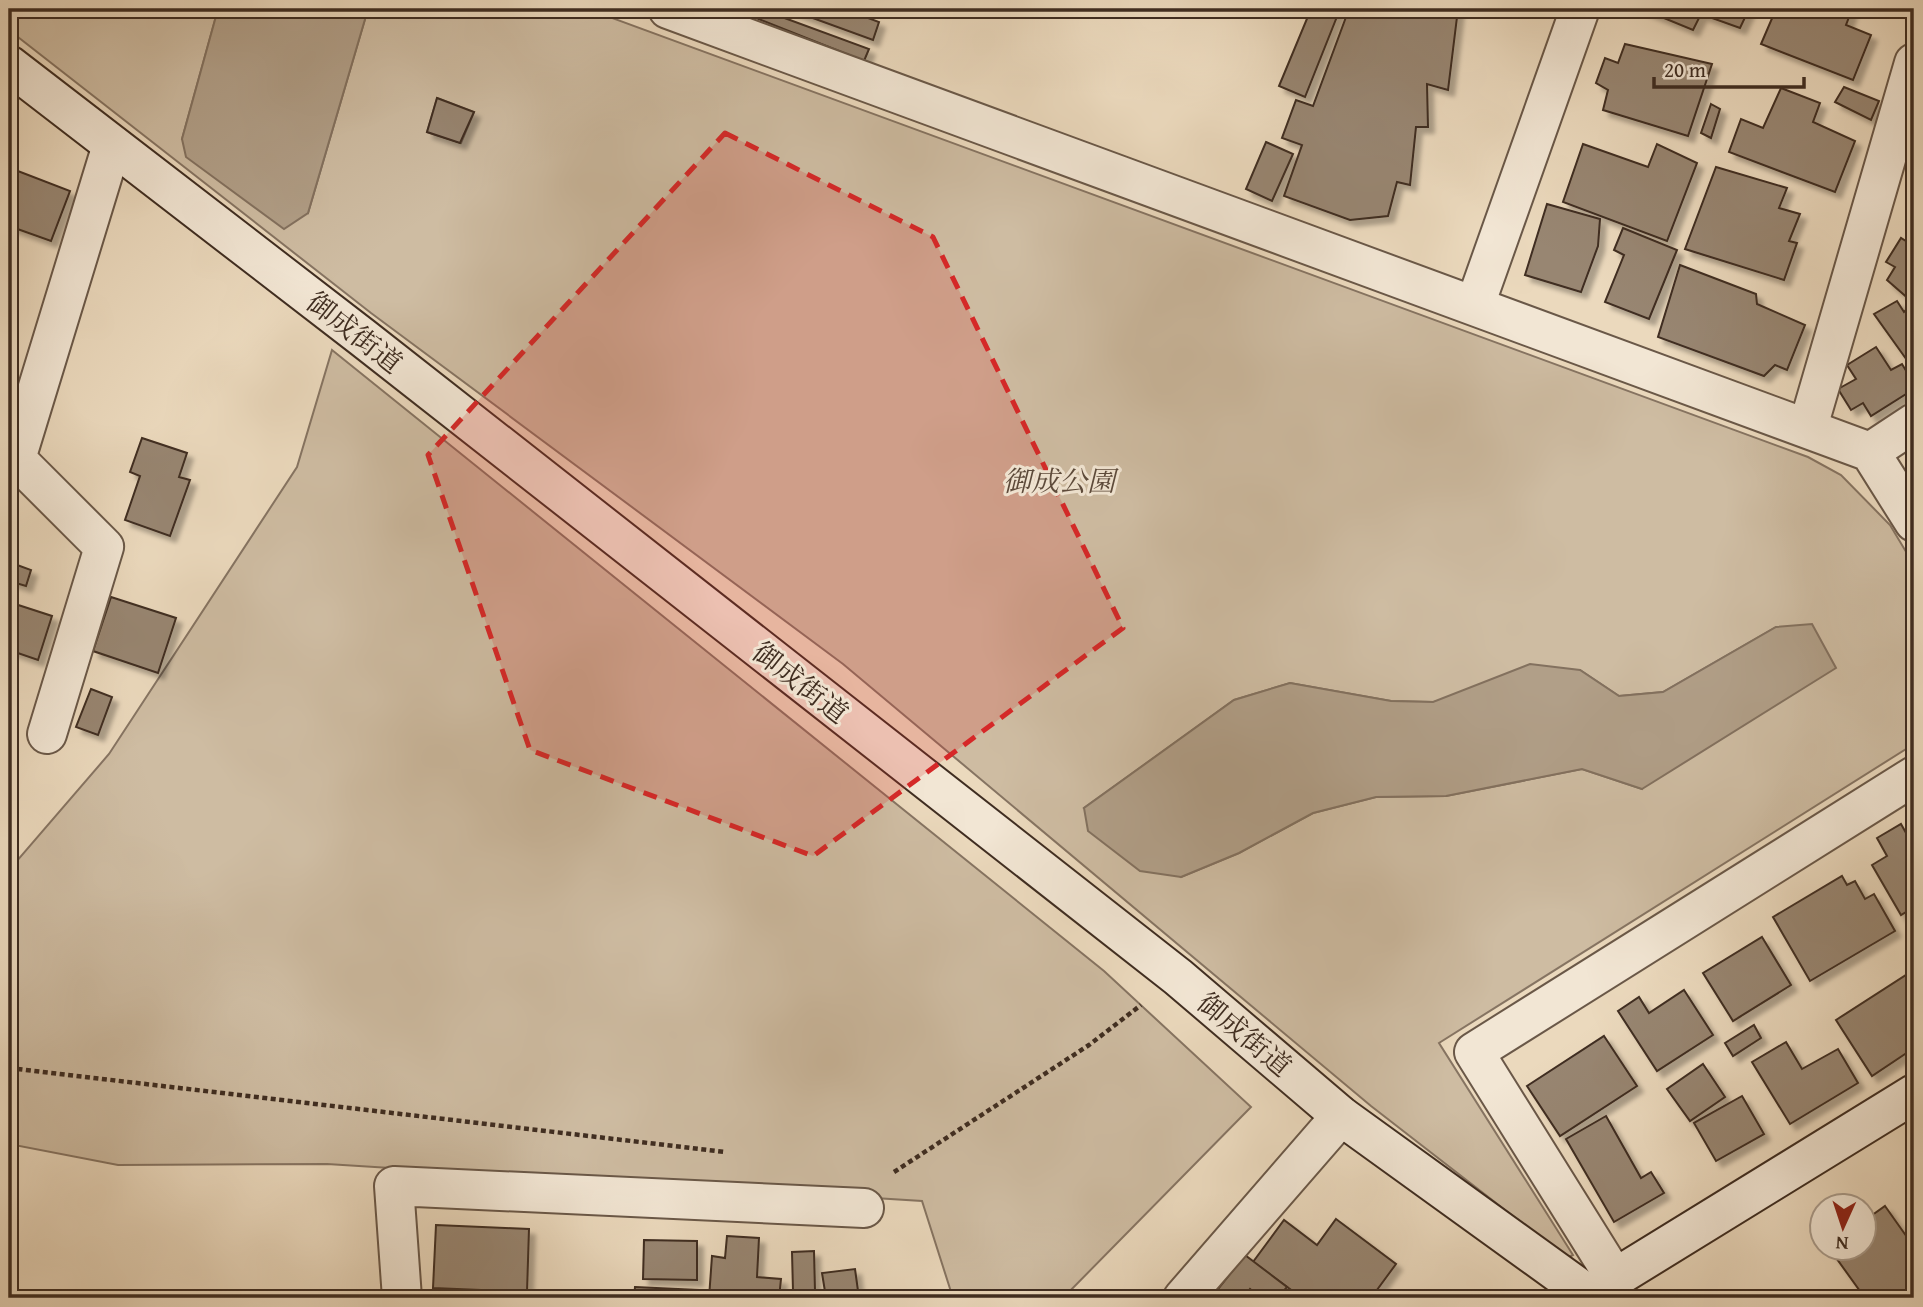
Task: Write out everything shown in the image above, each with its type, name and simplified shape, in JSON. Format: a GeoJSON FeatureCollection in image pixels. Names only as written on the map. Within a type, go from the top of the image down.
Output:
{"type":"FeatureCollection","features":[{"type":"Feature","properties":{"kind":"street"},"geometry":{"type":"LineString","coordinates":[[668,9],[1870,452],[1914,522]]}},
{"type":"Feature","properties":{"kind":"street"},"geometry":{"type":"LineString","coordinates":[[1475,305],[1580,9]]}},
{"type":"Feature","properties":{"kind":"street"},"geometry":{"type":"LineString","coordinates":[[1808,427],[1914,63]]}},
{"type":"Feature","properties":{"kind":"street","name":"御成街道"},"geometry":{"type":"LineString","coordinates":[[9,65],[1178,977],[1341,1116],[1599,1290]]}},
{"type":"Feature","properties":{"kind":"street"},"geometry":{"type":"LineString","coordinates":[[47,734],[104,547],[16,459],[112,145]]}},
{"type":"Feature","properties":{"kind":"street"},"geometry":{"type":"LineString","coordinates":[[1870,452],[1914,423]]}},
{"type":"Feature","properties":{"kind":"street"},"geometry":{"type":"LineString","coordinates":[[1914,776],[1474,1052],[1599,1290],[1914,1094]]}},
{"type":"Feature","properties":{"kind":"street"},"geometry":{"type":"LineString","coordinates":[[1183,1298],[1341,1116]]}},
{"type":"Feature","properties":{"kind":"street"},"geometry":{"type":"LineString","coordinates":[[402,1298],[394,1186],[864,1208]]}},
{"type":"Feature","properties":{"kind":"path"},"geometry":{"type":"LineString","coordinates":[[884,1171],[897,1172],[1089,1045],[1178,977]]}},
{"type":"Feature","properties":{"kind":"path"},"geometry":{"type":"LineString","coordinates":[[9,1068],[729,1153]]}},
{"type":"Feature","properties":{"kind":"highlighted area"},"geometry":{"type":"Polygon","coordinates":[[[725,133],[933,237],[1123,628],[813,856],[530,750],[428,455],[725,133]]]}},
{"type":"Feature","properties":{"kind":"green space","name":"御成公園"},"geometry":{"type":"Polygon","coordinates":[[[9,9],[218,9],[182,139],[308,213],[368,9],[615,9],[612,18],[1808,457],[1841,475],[1890,525],[1914,565],[1914,744],[1439,1043],[1573,1255],[1567,1258],[1371,1106],[843,664],[371,313],[9,30],[9,9]],[[437,98],[427,132],[461,143],[474,112],[437,98]],[[1776,627],[1663,692],[1619,696],[1580,670],[1434,702],[1391,701],[1290,683],[1234,700],[1084,808],[1181,877],[1239,853],[1313,813],[1376,797],[1446,796],[1582,769],[1642,789],[1776,627]]]}},
{"type":"Feature","properties":{"kind":"green space"},"geometry":{"type":"Polygon","coordinates":[[[332,350],[1104,971],[1251,1107],[1063,1298],[953,1298],[922,1201],[327,1164],[118,1165],[9,1144],[9,870],[109,754],[297,467],[332,350]]]}},
{"type":"Feature","properties":{"kind":"shaded area"},"geometry":{"type":"Polygon","coordinates":[[[218,9],[368,9],[308,213],[284,229],[186,157],[182,139],[218,9]]]}},
{"type":"Feature","properties":{"kind":"shaded area"},"geometry":{"type":"Polygon","coordinates":[[[1812,624],[1836,668],[1642,789],[1582,769],[1446,796],[1376,797],[1313,813],[1239,853],[1181,877],[1140,871],[1088,831],[1084,808],[1234,700],[1290,683],[1391,701],[1433,702],[1530,664],[1580,670],[1619,696],[1663,692],[1776,627],[1812,624]]]}},
{"type":"Feature","properties":{"kind":"building"},"geometry":{"type":"Polygon","coordinates":[[[760,9],[869,49],[864,61],[756,18],[760,9]]]}},
{"type":"Feature","properties":{"kind":"building"},"geometry":{"type":"Polygon","coordinates":[[[788,9],[844,9],[879,22],[873,40],[788,9]]]}},
{"type":"Feature","properties":{"kind":"building"},"geometry":{"type":"Polygon","coordinates":[[[1311,9],[1340,9],[1305,97],[1279,86],[1311,9]]]}},
{"type":"Feature","properties":{"kind":"building"},"geometry":{"type":"Polygon","coordinates":[[[1349,9],[1458,9],[1448,90],[1427,84],[1428,127],[1416,127],[1410,185],[1397,182],[1388,216],[1350,220],[1284,196],[1302,145],[1282,138],[1296,100],[1313,106],[1349,9]]]}},
{"type":"Feature","properties":{"kind":"building"},"geometry":{"type":"Polygon","coordinates":[[[1642,9],[1749,9],[1740,28],[1701,14],[1693,30],[1642,9]]]}},
{"type":"Feature","properties":{"kind":"building"},"geometry":{"type":"Polygon","coordinates":[[[1776,9],[1843,9],[1851,12],[1846,25],[1871,35],[1853,80],[1761,44],[1776,9]]]}},
{"type":"Feature","properties":{"kind":"building"},"geometry":{"type":"Polygon","coordinates":[[[1625,44],[1712,64],[1688,136],[1603,110],[1608,90],[1596,83],[1605,58],[1618,63],[1625,44]]]}},
{"type":"Feature","properties":{"kind":"building"},"geometry":{"type":"Polygon","coordinates":[[[1844,87],[1879,101],[1871,120],[1835,102],[1844,87]]]}},
{"type":"Feature","properties":{"kind":"building"},"geometry":{"type":"Polygon","coordinates":[[[1781,88],[1820,103],[1813,122],[1855,141],[1835,192],[1729,152],[1741,119],[1763,128],[1781,88]]]}},
{"type":"Feature","properties":{"kind":"building"},"geometry":{"type":"Polygon","coordinates":[[[437,98],[474,112],[460,143],[427,132],[437,98]]]}},
{"type":"Feature","properties":{"kind":"building"},"geometry":{"type":"Polygon","coordinates":[[[1711,104],[1720,109],[1711,138],[1701,133],[1711,104]]]}},
{"type":"Feature","properties":{"kind":"building"},"geometry":{"type":"Polygon","coordinates":[[[1266,142],[1293,154],[1272,201],[1246,189],[1266,142]]]}},
{"type":"Feature","properties":{"kind":"building"},"geometry":{"type":"Polygon","coordinates":[[[1583,144],[1648,167],[1657,144],[1697,163],[1667,241],[1563,202],[1583,144]]]}},
{"type":"Feature","properties":{"kind":"building"},"geometry":{"type":"Polygon","coordinates":[[[1716,167],[1787,188],[1779,208],[1800,214],[1789,241],[1797,243],[1784,280],[1685,249],[1716,167]]]}},
{"type":"Feature","properties":{"kind":"building"},"geometry":{"type":"Polygon","coordinates":[[[10,168],[70,191],[51,241],[9,226],[10,168]]]}},
{"type":"Feature","properties":{"kind":"building"},"geometry":{"type":"Polygon","coordinates":[[[1547,204],[1600,219],[1598,246],[1581,292],[1525,275],[1547,204]]]}},
{"type":"Feature","properties":{"kind":"building"},"geometry":{"type":"Polygon","coordinates":[[[1623,228],[1677,250],[1649,319],[1605,302],[1624,255],[1614,250],[1623,228]]]}},
{"type":"Feature","properties":{"kind":"building"},"geometry":{"type":"Polygon","coordinates":[[[1914,236],[1914,295],[1910,300],[1887,280],[1895,267],[1886,262],[1901,238],[1909,243],[1914,236]]]}},
{"type":"Feature","properties":{"kind":"building"},"geometry":{"type":"Polygon","coordinates":[[[1680,265],[1756,294],[1757,304],[1805,325],[1787,370],[1775,365],[1764,376],[1658,337],[1680,265]]]}},
{"type":"Feature","properties":{"kind":"building"},"geometry":{"type":"Polygon","coordinates":[[[1897,301],[1904,312],[1914,302],[1914,370],[1874,314],[1897,301]]]}},
{"type":"Feature","properties":{"kind":"building"},"geometry":{"type":"Polygon","coordinates":[[[1876,347],[1891,370],[1902,364],[1914,384],[1914,389],[1871,416],[1863,403],[1851,410],[1838,389],[1856,379],[1847,365],[1876,347]]]}},
{"type":"Feature","properties":{"kind":"building"},"geometry":{"type":"Polygon","coordinates":[[[142,438],[187,453],[179,477],[190,480],[170,536],[125,520],[140,476],[130,472],[142,438]]]}},
{"type":"Feature","properties":{"kind":"building"},"geometry":{"type":"Polygon","coordinates":[[[9,562],[31,570],[26,586],[9,581],[9,562]]]}},
{"type":"Feature","properties":{"kind":"building"},"geometry":{"type":"Polygon","coordinates":[[[111,597],[176,618],[158,673],[93,651],[111,597]]]}},
{"type":"Feature","properties":{"kind":"building"},"geometry":{"type":"Polygon","coordinates":[[[9,602],[52,616],[38,660],[9,650],[9,602]]]}},
{"type":"Feature","properties":{"kind":"building"},"geometry":{"type":"Polygon","coordinates":[[[91,689],[112,697],[98,735],[76,727],[91,689]]]}},
{"type":"Feature","properties":{"kind":"building"},"geometry":{"type":"Polygon","coordinates":[[[1901,824],[1910,840],[1914,837],[1914,907],[1901,915],[1872,865],[1887,856],[1877,838],[1901,824]]]}},
{"type":"Feature","properties":{"kind":"building"},"geometry":{"type":"Polygon","coordinates":[[[1842,876],[1847,885],[1855,881],[1865,899],[1874,894],[1895,931],[1810,981],[1773,917],[1842,876]]]}},
{"type":"Feature","properties":{"kind":"building"},"geometry":{"type":"Polygon","coordinates":[[[1762,937],[1791,985],[1733,1021],[1703,973],[1762,937]]]}},
{"type":"Feature","properties":{"kind":"building"},"geometry":{"type":"Polygon","coordinates":[[[1906,975],[1914,988],[1914,1048],[1872,1076],[1836,1020],[1906,975]]]}},
{"type":"Feature","properties":{"kind":"building"},"geometry":{"type":"Polygon","coordinates":[[[1684,990],[1713,1035],[1657,1071],[1618,1011],[1639,997],[1649,1013],[1684,990]]]}},
{"type":"Feature","properties":{"kind":"building"},"geometry":{"type":"Polygon","coordinates":[[[1754,1025],[1761,1038],[1733,1056],[1725,1043],[1754,1025]]]}},
{"type":"Feature","properties":{"kind":"building"},"geometry":{"type":"Polygon","coordinates":[[[1604,1036],[1637,1086],[1560,1136],[1527,1086],[1604,1036]]]}},
{"type":"Feature","properties":{"kind":"building"},"geometry":{"type":"Polygon","coordinates":[[[1786,1042],[1802,1069],[1838,1049],[1858,1083],[1790,1124],[1752,1062],[1786,1042]]]}},
{"type":"Feature","properties":{"kind":"building"},"geometry":{"type":"Polygon","coordinates":[[[1703,1064],[1725,1097],[1690,1121],[1667,1089],[1703,1064]]]}},
{"type":"Feature","properties":{"kind":"building"},"geometry":{"type":"Polygon","coordinates":[[[1742,1096],[1764,1134],[1716,1161],[1694,1123],[1742,1096]]]}},
{"type":"Feature","properties":{"kind":"building"},"geometry":{"type":"Polygon","coordinates":[[[1606,1116],[1641,1178],[1651,1172],[1664,1193],[1614,1222],[1566,1139],[1606,1116]]]}},
{"type":"Feature","properties":{"kind":"building"},"geometry":{"type":"Polygon","coordinates":[[[1885,1206],[1914,1247],[1914,1298],[1865,1298],[1839,1262],[1878,1262],[1878,1211],[1885,1206]]]}},
{"type":"Feature","properties":{"kind":"building"},"geometry":{"type":"Polygon","coordinates":[[[1336,1219],[1396,1264],[1371,1298],[1290,1298],[1294,1292],[1253,1262],[1284,1220],[1317,1245],[1336,1219]]]}},
{"type":"Feature","properties":{"kind":"building"},"geometry":{"type":"Polygon","coordinates":[[[436,1225],[529,1229],[527,1292],[433,1288],[436,1225]]]}},
{"type":"Feature","properties":{"kind":"building"},"geometry":{"type":"Polygon","coordinates":[[[727,1236],[759,1238],[757,1277],[781,1279],[779,1298],[709,1298],[712,1256],[725,1258],[727,1236]]]}},
{"type":"Feature","properties":{"kind":"building"},"geometry":{"type":"Polygon","coordinates":[[[644,1240],[697,1241],[697,1280],[643,1279],[644,1240]]]}},
{"type":"Feature","properties":{"kind":"building"},"geometry":{"type":"Polygon","coordinates":[[[814,1251],[815,1291],[793,1291],[792,1252],[814,1251]]]}},
{"type":"Feature","properties":{"kind":"building"},"geometry":{"type":"Polygon","coordinates":[[[1245,1255],[1287,1287],[1278,1298],[1261,1298],[1250,1289],[1243,1298],[1211,1298],[1245,1255]]]}},
{"type":"Feature","properties":{"kind":"building"},"geometry":{"type":"Polygon","coordinates":[[[855,1269],[859,1298],[826,1298],[822,1273],[855,1269]]]}},
{"type":"Feature","properties":{"kind":"building"},"geometry":{"type":"Polygon","coordinates":[[[635,1287],[698,1290],[697,1298],[634,1298],[635,1287]]]}}]}
